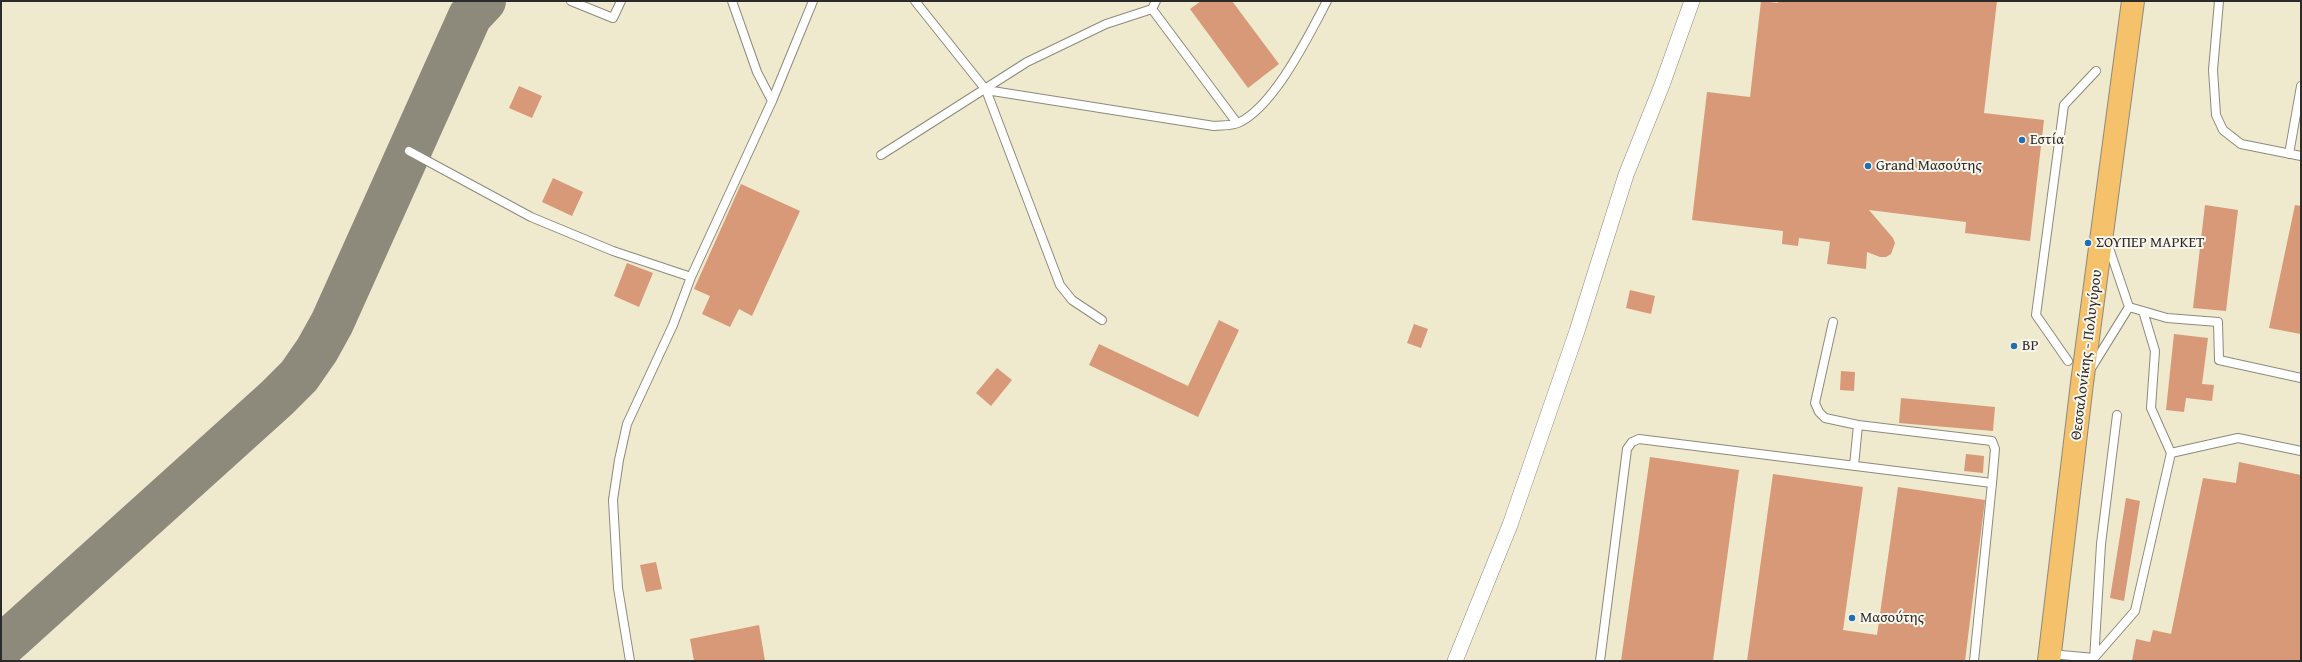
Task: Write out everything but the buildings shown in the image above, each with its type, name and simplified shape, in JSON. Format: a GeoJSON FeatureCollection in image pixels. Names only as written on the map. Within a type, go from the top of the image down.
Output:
{"type":"FeatureCollection","features":[{"type":"Feature","properties":{"kind":"main road","name":"Θεσσαλονίκης - Πολυγύρου"},"geometry":{"type":"LineString","coordinates":[[2050,658],[2082,383],[2133,1]]}},
{"type":"Feature","properties":{"kind":"street"},"geometry":{"type":"LineString","coordinates":[[1456,661],[1510,525],[1577,331],[1626,175],[1662,85],[1692,1]]}},
{"type":"Feature","properties":{"kind":"lane"},"geometry":{"type":"LineString","coordinates":[[571,1],[613,18],[621,1]]}},
{"type":"Feature","properties":{"kind":"lane"},"geometry":{"type":"LineString","coordinates":[[732,1],[757,72],[772,101]]}},
{"type":"Feature","properties":{"kind":"lane"},"geometry":{"type":"LineString","coordinates":[[630,661],[617,581],[614,500],[618,460],[627,424],[673,325],[691,277],[772,101],[813,1]]}},
{"type":"Feature","properties":{"kind":"lane"},"geometry":{"type":"LineString","coordinates":[[915,1],[986,90],[1060,285],[1072,300],[1102,320]]}},
{"type":"Feature","properties":{"kind":"lane"},"geometry":{"type":"LineString","coordinates":[[881,155],[986,90],[1028,62],[1106,24],[1152,9],[1156,1]]}},
{"type":"Feature","properties":{"kind":"lane"},"geometry":{"type":"LineString","coordinates":[[986,90],[1214,126],[1237,123],[1262,104],[1272,92],[1297,54],[1328,1]]}},
{"type":"Feature","properties":{"kind":"lane"},"geometry":{"type":"LineString","coordinates":[[2219,1],[2213,70],[2216,115],[2223,130],[2241,144],[2301,156]]}},
{"type":"Feature","properties":{"kind":"lane"},"geometry":{"type":"LineString","coordinates":[[1152,9],[1237,123]]}},
{"type":"Feature","properties":{"kind":"lane"},"geometry":{"type":"LineString","coordinates":[[2068,361],[2036,315],[2064,105],[2096,71]]}},
{"type":"Feature","properties":{"kind":"lane"},"geometry":{"type":"LineString","coordinates":[[2290,154],[2301,86]]}},
{"type":"Feature","properties":{"kind":"lane"},"geometry":{"type":"LineString","coordinates":[[409,151],[530,217],[613,251],[691,277]]}},
{"type":"Feature","properties":{"kind":"lane"},"geometry":{"type":"LineString","coordinates":[[2103,229],[2129,307]]}},
{"type":"Feature","properties":{"kind":"lane"},"geometry":{"type":"LineString","coordinates":[[2129,307],[2167,318],[2218,322],[2219,360],[2301,378]]}},
{"type":"Feature","properties":{"kind":"lane"},"geometry":{"type":"LineString","coordinates":[[2082,383],[2129,307]]}},
{"type":"Feature","properties":{"kind":"lane"},"geometry":{"type":"LineString","coordinates":[[2094,660],[2135,611],[2170,453],[2151,408],[2155,351],[2143,311]]}},
{"type":"Feature","properties":{"kind":"lane"},"geometry":{"type":"LineString","coordinates":[[1833,322],[1815,403],[1819,412],[1825,418],[1858,425],[1992,441],[1995,449],[1974,661]]}},
{"type":"Feature","properties":{"kind":"lane"},"geometry":{"type":"LineString","coordinates":[[2094,660],[2101,544],[2117,415]]}},
{"type":"Feature","properties":{"kind":"lane"},"geometry":{"type":"LineString","coordinates":[[1854,466],[1858,425]]}},
{"type":"Feature","properties":{"kind":"lane"},"geometry":{"type":"LineString","coordinates":[[2170,453],[2238,438],[2301,451]]}},
{"type":"Feature","properties":{"kind":"lane"},"geometry":{"type":"LineString","coordinates":[[1600,661],[1627,449],[1632,442],[1639,439],[1992,483]]}},
{"type":"Feature","properties":{"kind":"lane"},"geometry":{"type":"LineString","coordinates":[[2050,658],[2094,660]]}},
{"type":"Feature","properties":{"kind":"taxiway"},"geometry":{"type":"LineString","coordinates":[[1,647],[277,398],[299,376],[317,350],[332,323],[470,16],[484,1]]}},
{"type":"Feature","properties":{"kind":"place","name":"Εστία"},"geometry":{"type":"Point","coordinates":[2022,140]}},
{"type":"Feature","properties":{"kind":"place","name":"Grand Μασούτης"},"geometry":{"type":"Point","coordinates":[1868,166]}},
{"type":"Feature","properties":{"kind":"place","name":"ΣΟΥΠΕΡ ΜΑΡΚΕΤ"},"geometry":{"type":"Point","coordinates":[2088,243]}},
{"type":"Feature","properties":{"kind":"place","name":"BP"},"geometry":{"type":"Point","coordinates":[2014,346]}},
{"type":"Feature","properties":{"kind":"place","name":"Μασούτης"},"geometry":{"type":"Point","coordinates":[1852,618]}}]}
